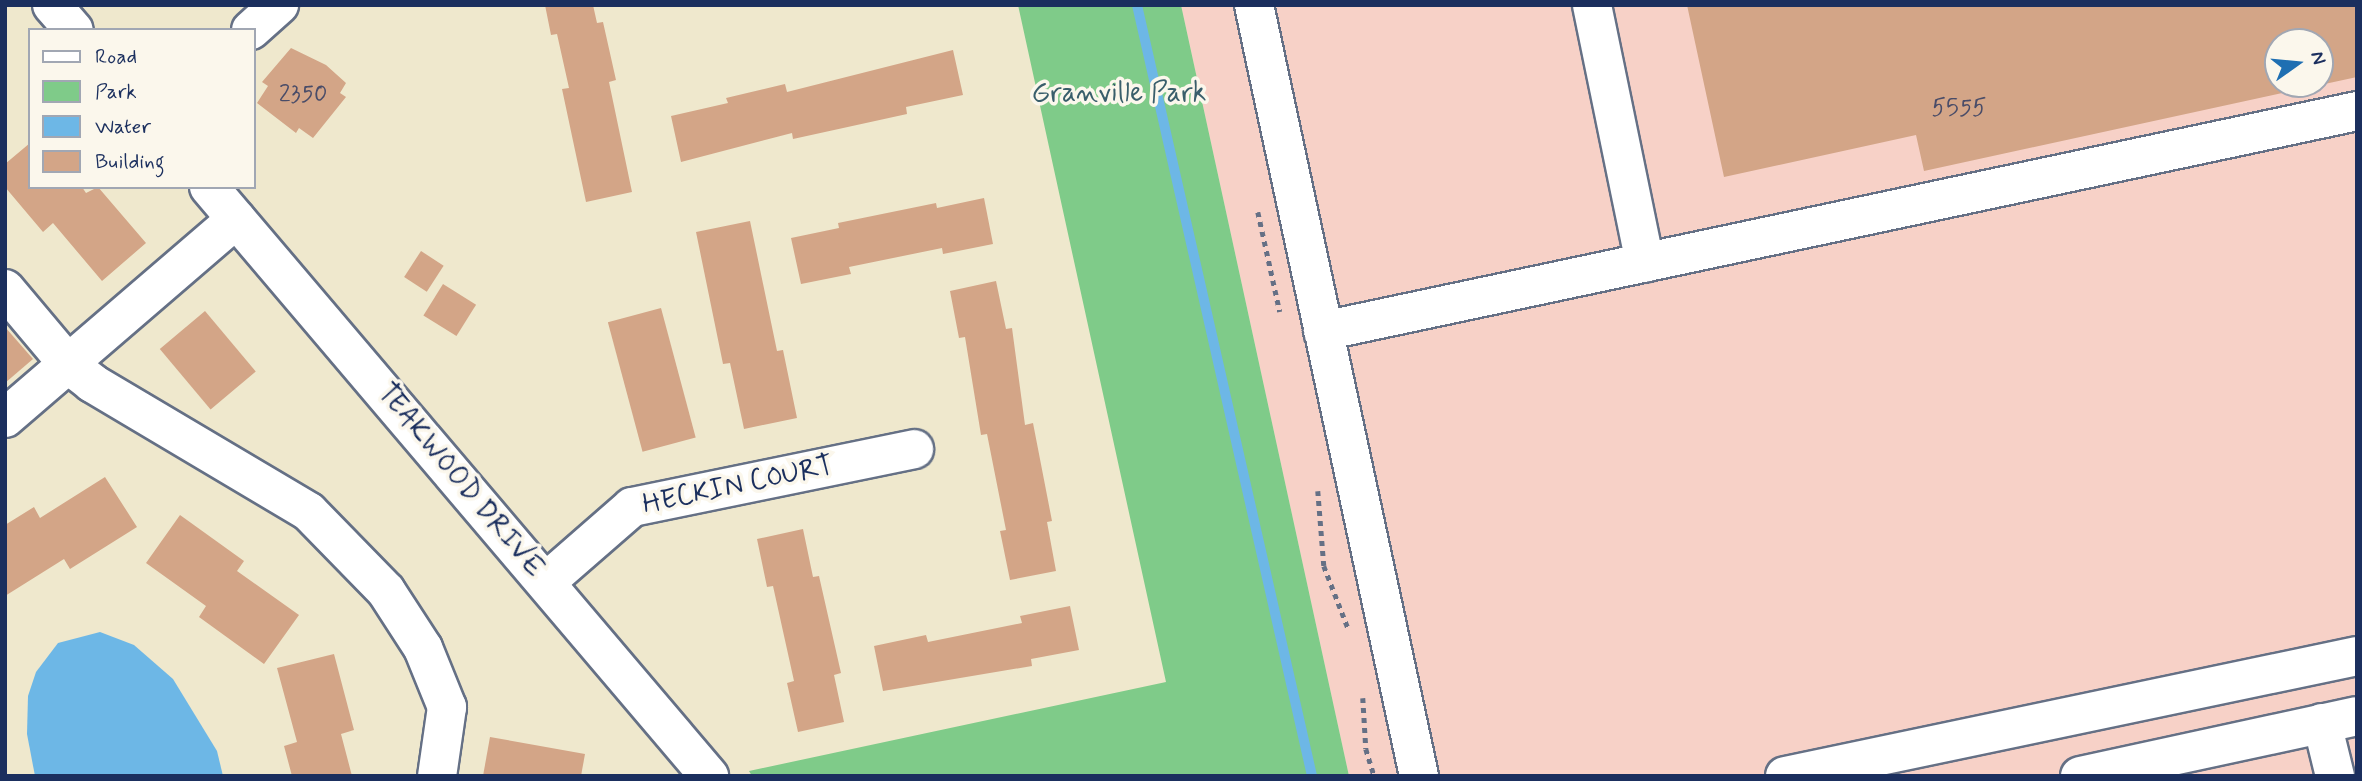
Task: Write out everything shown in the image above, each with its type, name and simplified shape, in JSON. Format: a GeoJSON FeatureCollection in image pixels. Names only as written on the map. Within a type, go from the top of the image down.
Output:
{"type":"FeatureCollection","features":[{"type":"Feature","properties":{"kind":"street"},"geometry":{"type":"LineString","coordinates":[[52,5],[72,28]]}},
{"type":"Feature","properties":{"kind":"street"},"geometry":{"type":"LineString","coordinates":[[253,28],[279,5]]}},
{"type":"Feature","properties":{"kind":"street"},"geometry":{"type":"LineString","coordinates":[[1254,5],[1419,776]]}},
{"type":"Feature","properties":{"kind":"street"},"geometry":{"type":"LineString","coordinates":[[1592,5],[1645,262]]}},
{"type":"Feature","properties":{"kind":"street"},"geometry":{"type":"LineString","coordinates":[[1323,331],[2357,111]]}},
{"type":"Feature","properties":{"kind":"street","name":"TEAKWOOD DRIVE"},"geometry":{"type":"LineString","coordinates":[[211,189],[709,776]]}},
{"type":"Feature","properties":{"kind":"street"},"geometry":{"type":"LineString","coordinates":[[5,418],[236,219]]}},
{"type":"Feature","properties":{"kind":"street"},"geometry":{"type":"LineString","coordinates":[[5,289],[68,364],[92,383],[309,512],[386,590],[422,648],[447,707],[437,776]]}},
{"type":"Feature","properties":{"kind":"street","name":"HECKIN COURT"},"geometry":{"type":"LineString","coordinates":[[546,582],[632,507],[914,449]]}},
{"type":"Feature","properties":{"kind":"street"},"geometry":{"type":"LineString","coordinates":[[1785,776],[2357,656]]}},
{"type":"Feature","properties":{"kind":"street"},"geometry":{"type":"LineString","coordinates":[[2080,776],[2158,768],[2339,720],[2335,776]]}},
{"type":"Feature","properties":{"kind":"shaded area"},"geometry":{"type":"Polygon","coordinates":[[[1181,5],[2357,5],[2357,776],[1349,776],[1181,5]]]}},
{"type":"Feature","properties":{"kind":"green space","name":"Granville Park"},"geometry":{"type":"Polygon","coordinates":[[[1018,5],[1181,5],[1349,776],[752,776],[749,771],[1166,682],[1018,5]]]}},
{"type":"Feature","properties":{"kind":"water"},"geometry":{"type":"Polygon","coordinates":[[[100,632],[134,645],[173,679],[217,751],[223,776],[35,776],[27,734],[28,696],[36,672],[58,643],[100,632]]]}},
{"type":"Feature","properties":{"kind":"building"},"geometry":{"type":"Polygon","coordinates":[[[545,5],[593,5],[597,23],[603,22],[616,80],[609,82],[632,192],[586,202],[562,89],[569,88],[557,34],[551,35],[545,5]]]}},
{"type":"Feature","properties":{"kind":"building"},"geometry":{"type":"Polygon","coordinates":[[[1687,5],[2357,5],[2357,77],[2334,82],[2334,28],[2264,28],[2264,97],[1924,171],[1916,135],[1724,177],[1687,5]]]}},
{"type":"Feature","properties":{"kind":"building"},"geometry":{"type":"Polygon","coordinates":[[[291,48],[326,65],[346,83],[340,93],[346,97],[313,138],[299,128],[296,133],[257,103],[268,86],[262,82],[291,48]]]}},
{"type":"Feature","properties":{"kind":"building"},"geometry":{"type":"Polygon","coordinates":[[[953,50],[963,95],[906,107],[907,114],[793,139],[792,133],[681,162],[671,116],[728,103],[726,98],[785,84],[787,92],[953,50]]]}},
{"type":"Feature","properties":{"kind":"building"},"geometry":{"type":"Polygon","coordinates":[[[28,145],[28,189],[83,189],[86,193],[100,189],[146,243],[102,281],[53,223],[43,232],[5,187],[5,164],[28,145]]]}},
{"type":"Feature","properties":{"kind":"building"},"geometry":{"type":"Polygon","coordinates":[[[984,198],[993,244],[943,254],[942,248],[849,267],[851,274],[801,284],[791,238],[839,228],[838,223],[936,203],[937,208],[984,198]]]}},
{"type":"Feature","properties":{"kind":"building"},"geometry":{"type":"Polygon","coordinates":[[[750,221],[777,351],[783,350],[797,418],[744,429],[730,363],[723,364],[696,232],[750,221]]]}},
{"type":"Feature","properties":{"kind":"building"},"geometry":{"type":"Polygon","coordinates":[[[421,251],[444,266],[427,292],[404,277],[421,251]]]}},
{"type":"Feature","properties":{"kind":"building"},"geometry":{"type":"Polygon","coordinates":[[[996,281],[1006,329],[1012,328],[1025,425],[1033,423],[1052,521],[1047,522],[1056,571],[1010,580],[1000,531],[1006,530],[987,434],[981,435],[965,337],[959,338],[950,291],[996,281]]]}},
{"type":"Feature","properties":{"kind":"building"},"geometry":{"type":"Polygon","coordinates":[[[443,284],[476,305],[456,336],[423,315],[443,284]]]}},
{"type":"Feature","properties":{"kind":"building"},"geometry":{"type":"Polygon","coordinates":[[[661,308],[696,437],[643,452],[608,322],[661,308]]]}},
{"type":"Feature","properties":{"kind":"building"},"geometry":{"type":"Polygon","coordinates":[[[205,311],[256,372],[211,409],[160,349],[205,311]]]}},
{"type":"Feature","properties":{"kind":"building"},"geometry":{"type":"Polygon","coordinates":[[[5,327],[33,359],[5,383],[5,327]]]}},
{"type":"Feature","properties":{"kind":"building"},"geometry":{"type":"Polygon","coordinates":[[[105,477],[137,527],[70,569],[64,559],[5,596],[5,525],[34,507],[40,518],[105,477]]]}},
{"type":"Feature","properties":{"kind":"building"},"geometry":{"type":"Polygon","coordinates":[[[180,515],[244,561],[237,571],[299,615],[264,664],[199,617],[206,606],[146,563],[180,515]]]}},
{"type":"Feature","properties":{"kind":"building"},"geometry":{"type":"Polygon","coordinates":[[[803,529],[813,577],[819,576],[841,673],[834,675],[844,722],[798,732],[787,683],[794,681],[773,586],[767,587],[757,539],[803,529]]]}},
{"type":"Feature","properties":{"kind":"building"},"geometry":{"type":"Polygon","coordinates":[[[1070,606],[1079,650],[1031,659],[1032,666],[883,691],[874,646],[926,635],[928,642],[1022,623],[1020,616],[1070,606]]]}},
{"type":"Feature","properties":{"kind":"building"},"geometry":{"type":"Polygon","coordinates":[[[334,654],[354,730],[341,734],[352,776],[292,776],[284,746],[297,742],[277,668],[334,654]]]}},
{"type":"Feature","properties":{"kind":"building"},"geometry":{"type":"Polygon","coordinates":[[[490,737],[585,754],[581,776],[483,776],[490,737]]]}},
{"type":"Feature","properties":{"kind":"waterway"},"geometry":{"type":"LineString","coordinates":[[1137,5],[1312,776]]}}]}
